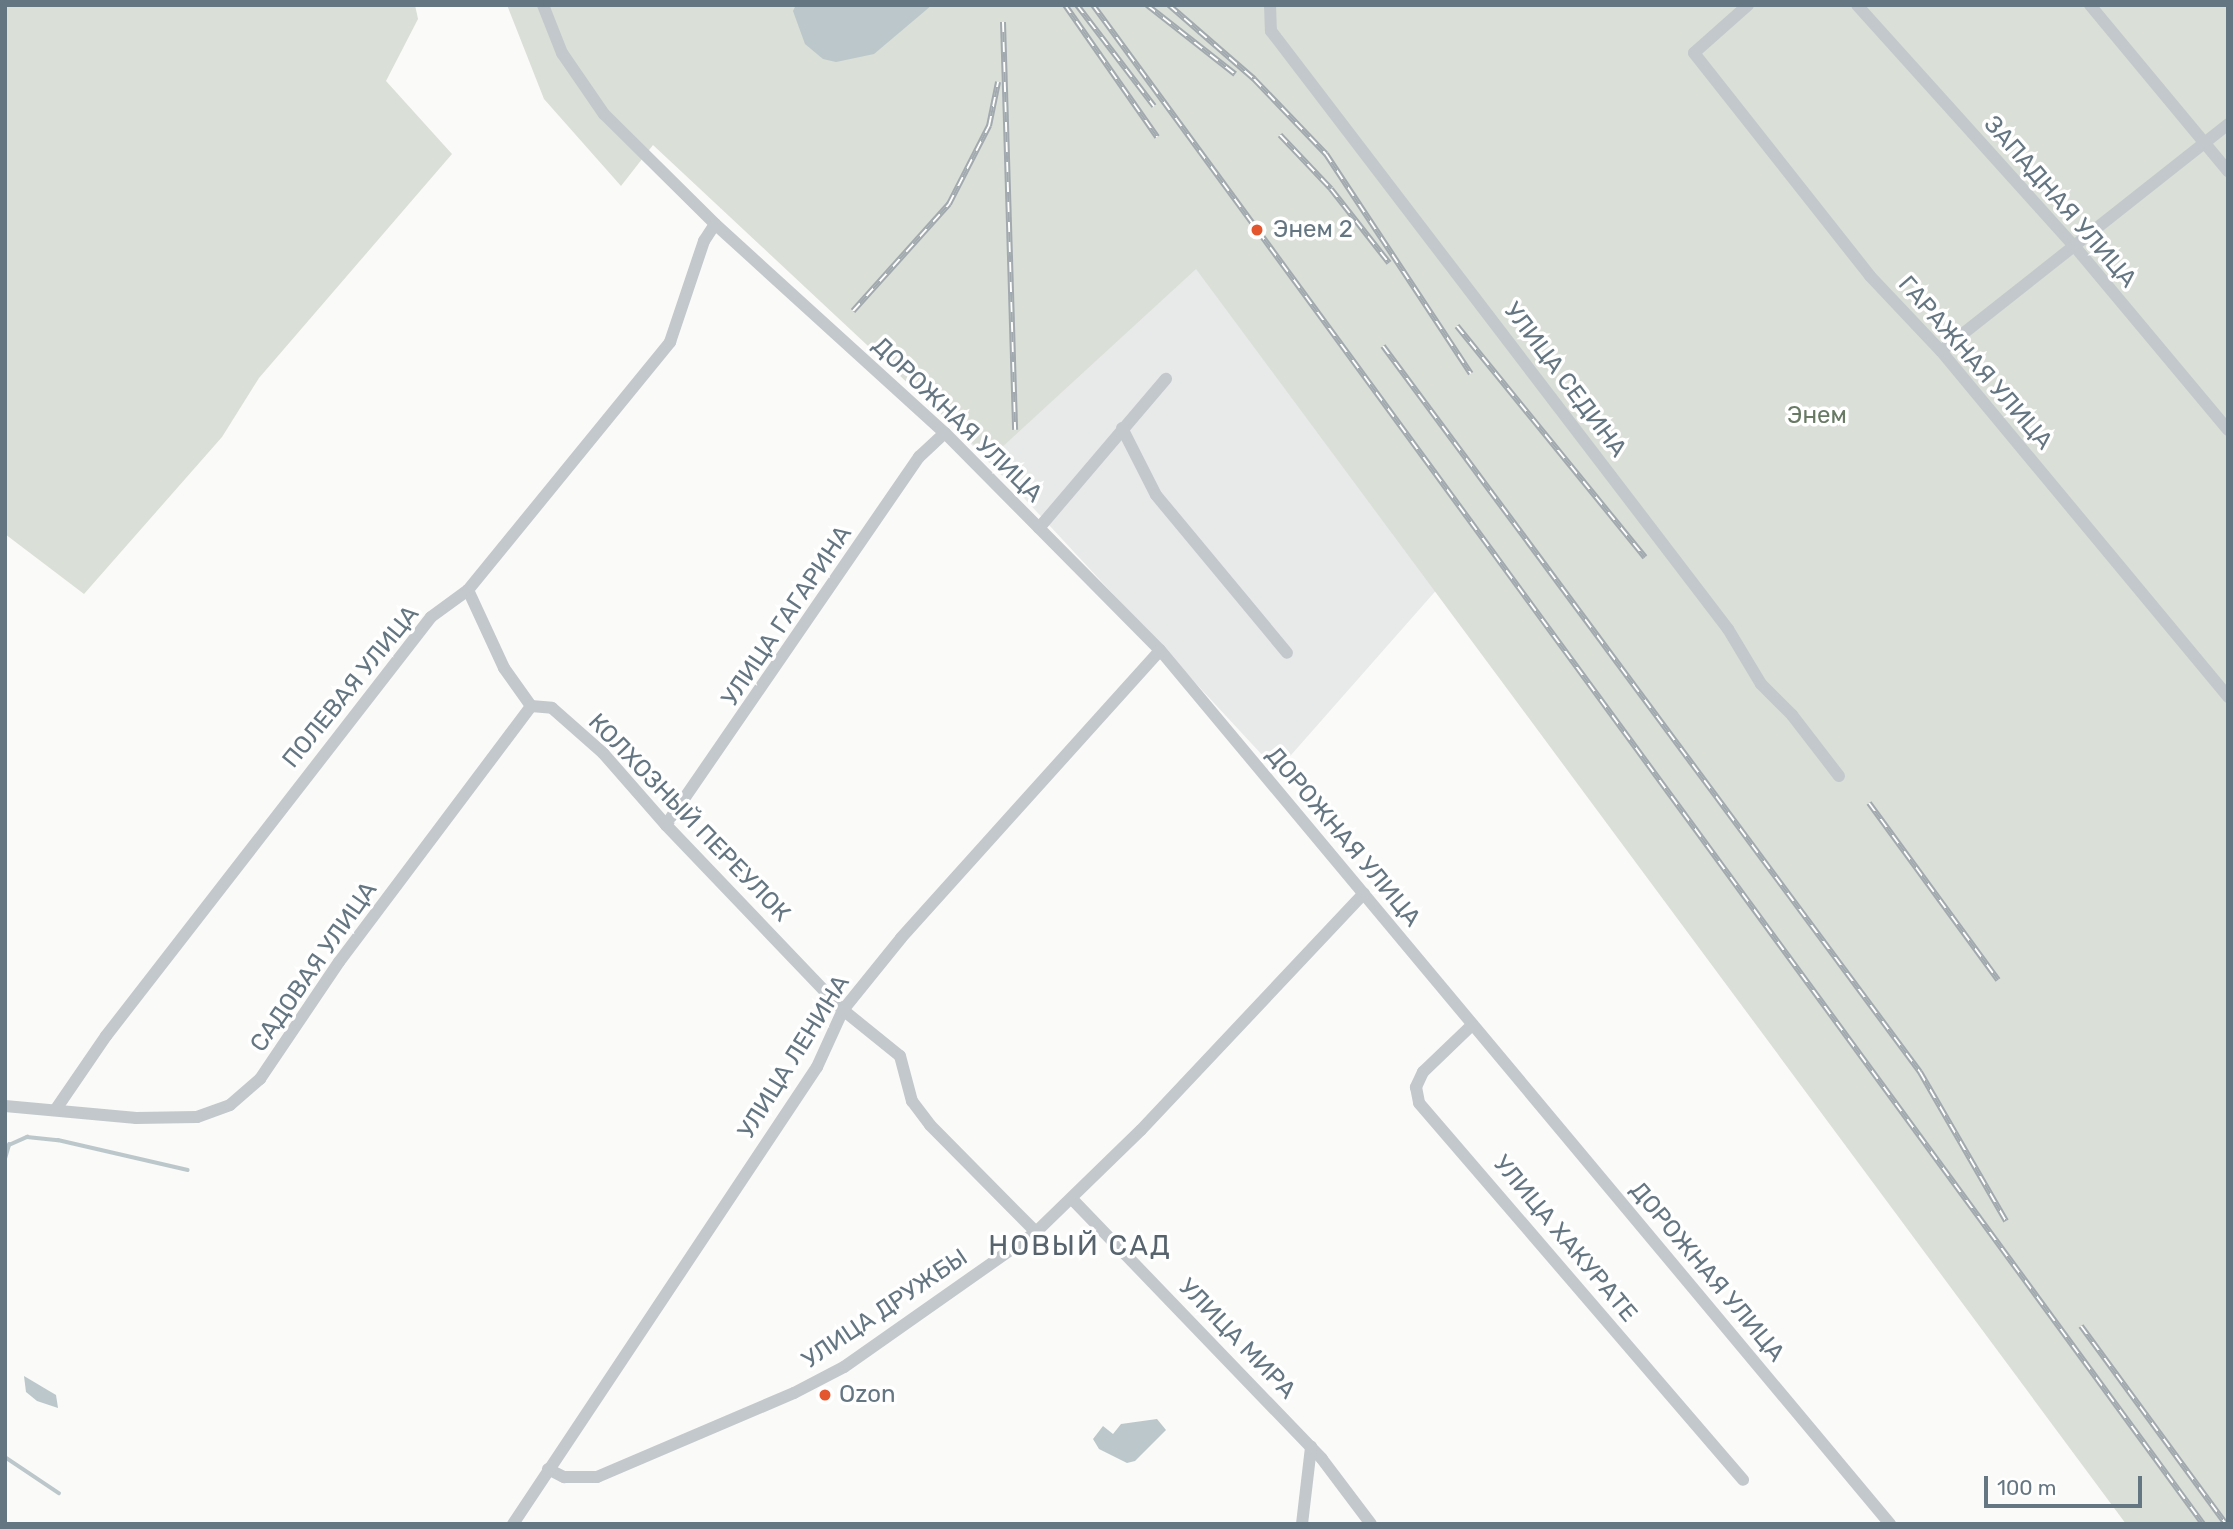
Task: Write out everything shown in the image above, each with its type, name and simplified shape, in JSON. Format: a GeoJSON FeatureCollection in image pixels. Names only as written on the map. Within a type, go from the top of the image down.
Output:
{"type":"FeatureCollection","features":[{"type":"Feature","properties":{"kind":"street","name":"ДОРОЖНАЯ УЛИЦА"},"geometry":{"type":"LineString","coordinates":[[543,5],[562,53],[604,114],[715,224],[946,433],[1160,650],[1890,1524]]}},
{"type":"Feature","properties":{"kind":"street","name":"УЛИЦА СЕДИНА"},"geometry":{"type":"LineString","coordinates":[[1269,5],[1271,31],[1728,629],[1761,684],[1792,715],[1839,776]]}},
{"type":"Feature","properties":{"kind":"street","name":"ГАРАЖНАЯ УЛИЦА"},"geometry":{"type":"LineString","coordinates":[[1748,5],[1695,53],[1870,276],[1941,351],[2228,697]]}},
{"type":"Feature","properties":{"kind":"street","name":"ЗАПАДНАЯ УЛИЦА"},"geometry":{"type":"LineString","coordinates":[[1857,5],[2076,248],[2228,430]]}},
{"type":"Feature","properties":{"kind":"street"},"geometry":{"type":"LineString","coordinates":[[2090,5],[2228,171]]}},
{"type":"Feature","properties":{"kind":"street"},"geometry":{"type":"LineString","coordinates":[[1941,351],[2076,248],[2228,124]]}},
{"type":"Feature","properties":{"kind":"street","name":"ПОЛЕВАЯ УЛИЦА"},"geometry":{"type":"LineString","coordinates":[[56,1109],[115,1025],[431,617],[468,590],[670,342],[704,241],[715,224]]}},
{"type":"Feature","properties":{"kind":"street"},"geometry":{"type":"LineString","coordinates":[[1039,528],[1166,379]]}},
{"type":"Feature","properties":{"kind":"street"},"geometry":{"type":"LineString","coordinates":[[1122,428],[1156,495],[1287,653]]}},
{"type":"Feature","properties":{"kind":"street","name":"УЛИЦА ГАГАРИНА"},"geometry":{"type":"LineString","coordinates":[[666,825],[919,457],[946,433]]}},
{"type":"Feature","properties":{"kind":"street"},"geometry":{"type":"LineString","coordinates":[[468,590],[504,668],[531,706]]}},
{"type":"Feature","properties":{"kind":"street","name":"УЛИЦА ЛЕНИНА"},"geometry":{"type":"LineString","coordinates":[[513,1524],[817,1067],[843,1010],[1160,650]]}},
{"type":"Feature","properties":{"kind":"street","name":"КОЛХОЗНЫЙ ПЕРЕУЛОК"},"geometry":{"type":"LineString","coordinates":[[531,706],[552,708],[583,735],[843,1010]]}},
{"type":"Feature","properties":{"kind":"street","name":"САДОВАЯ УЛИЦА"},"geometry":{"type":"LineString","coordinates":[[5,1106],[136,1118],[197,1117],[230,1105],[260,1079],[339,962],[531,706]]}},
{"type":"Feature","properties":{"kind":"street","name":"УЛИЦА ДРУЖБЫ"},"geometry":{"type":"LineString","coordinates":[[548,1469],[579,1480],[597,1477],[794,1393],[844,1367],[1036,1232],[1073,1200],[1364,893]]}},
{"type":"Feature","properties":{"kind":"street"},"geometry":{"type":"LineString","coordinates":[[843,1010],[900,1056],[912,1101],[930,1125],[1036,1232]]}},
{"type":"Feature","properties":{"kind":"street","name":"УЛИЦА ХАКУРАТЕ"},"geometry":{"type":"LineString","coordinates":[[1472,1025],[1423,1072],[1416,1087],[1419,1103],[1743,1480]]}},
{"type":"Feature","properties":{"kind":"street","name":"УЛИЦА МИРА"},"geometry":{"type":"LineString","coordinates":[[1073,1200],[1311,1447],[1371,1524]]}},
{"type":"Feature","properties":{"kind":"street"},"geometry":{"type":"LineString","coordinates":[[1302,1524],[1311,1447]]}},
{"type":"Feature","properties":{"kind":"shaded area"},"geometry":{"type":"Polygon","coordinates":[[[796,5],[932,5],[874,54],[836,62],[823,59],[805,44],[793,11],[796,5]]]}},
{"type":"Feature","properties":{"kind":"shaded area"},"geometry":{"type":"Polygon","coordinates":[[[991,12],[1462,561],[1277,771],[1024,498],[753,222],[991,12]]]}},
{"type":"Feature","properties":{"kind":"shaded area"},"geometry":{"type":"Polygon","coordinates":[[[24,1376],[56,1395],[58,1408],[37,1401],[26,1392],[24,1376]]]}},
{"type":"Feature","properties":{"kind":"shaded area"},"geometry":{"type":"Polygon","coordinates":[[[1157,1419],[1166,1430],[1135,1461],[1127,1463],[1099,1449],[1093,1439],[1103,1426],[1113,1434],[1121,1424],[1157,1419]]]}},
{"type":"Feature","properties":{"kind":"green space"},"geometry":{"type":"Polygon","coordinates":[[[5,5],[415,5],[418,19],[386,81],[452,154],[259,378],[222,437],[84,594],[5,534],[5,5]]]}},
{"type":"Feature","properties":{"kind":"green space","name":"Энем"},"geometry":{"type":"Polygon","coordinates":[[[507,5],[2228,5],[2228,1524],[2126,1524],[1196,269],[989,459],[653,145],[621,186],[544,99],[507,5]]]}},
{"type":"Feature","properties":{"kind":"waterway"},"geometry":{"type":"LineString","coordinates":[[5,1159],[9,1145],[27,1137],[58,1140],[188,1170]]}},
{"type":"Feature","properties":{"kind":"waterway"},"geometry":{"type":"LineString","coordinates":[[5,1457],[59,1493]]}},
{"type":"Feature","properties":{"kind":"railway"},"geometry":{"type":"LineString","coordinates":[[1065,5],[1157,137]]}},
{"type":"Feature","properties":{"kind":"railway"},"geometry":{"type":"LineString","coordinates":[[1077,5],[1154,106]]}},
{"type":"Feature","properties":{"kind":"railway"},"geometry":{"type":"LineString","coordinates":[[1093,5],[2203,1524]]}},
{"type":"Feature","properties":{"kind":"railway"},"geometry":{"type":"LineString","coordinates":[[1147,5],[1235,74]]}},
{"type":"Feature","properties":{"kind":"railway"},"geometry":{"type":"LineString","coordinates":[[1169,5],[1254,79],[1326,154],[1471,374]]}},
{"type":"Feature","properties":{"kind":"railway"},"geometry":{"type":"LineString","coordinates":[[1003,22],[1015,430]]}},
{"type":"Feature","properties":{"kind":"railway"},"geometry":{"type":"LineString","coordinates":[[853,311],[949,204],[989,126],[998,82]]}},
{"type":"Feature","properties":{"kind":"railway"},"geometry":{"type":"LineString","coordinates":[[1280,135],[1331,189],[1389,263]]}},
{"type":"Feature","properties":{"kind":"railway"},"geometry":{"type":"LineString","coordinates":[[1457,326],[1645,557]]}},
{"type":"Feature","properties":{"kind":"railway"},"geometry":{"type":"LineString","coordinates":[[1383,346],[1920,1072],[2006,1221]]}},
{"type":"Feature","properties":{"kind":"railway"},"geometry":{"type":"LineString","coordinates":[[1869,803],[1998,980]]}},
{"type":"Feature","properties":{"kind":"railway"},"geometry":{"type":"LineString","coordinates":[[2081,1326],[2226,1524]]}},
{"type":"Feature","properties":{"kind":"place","name":"Энем 2"},"geometry":{"type":"Point","coordinates":[1257,230]}},
{"type":"Feature","properties":{"kind":"place","name":"Ozon"},"geometry":{"type":"Point","coordinates":[825,1395]}},
{"type":"Feature","properties":{"kind":"district","name":"НОВЫЙ САД"},"geometry":{"type":"Point","coordinates":[1080,1246]}}]}
